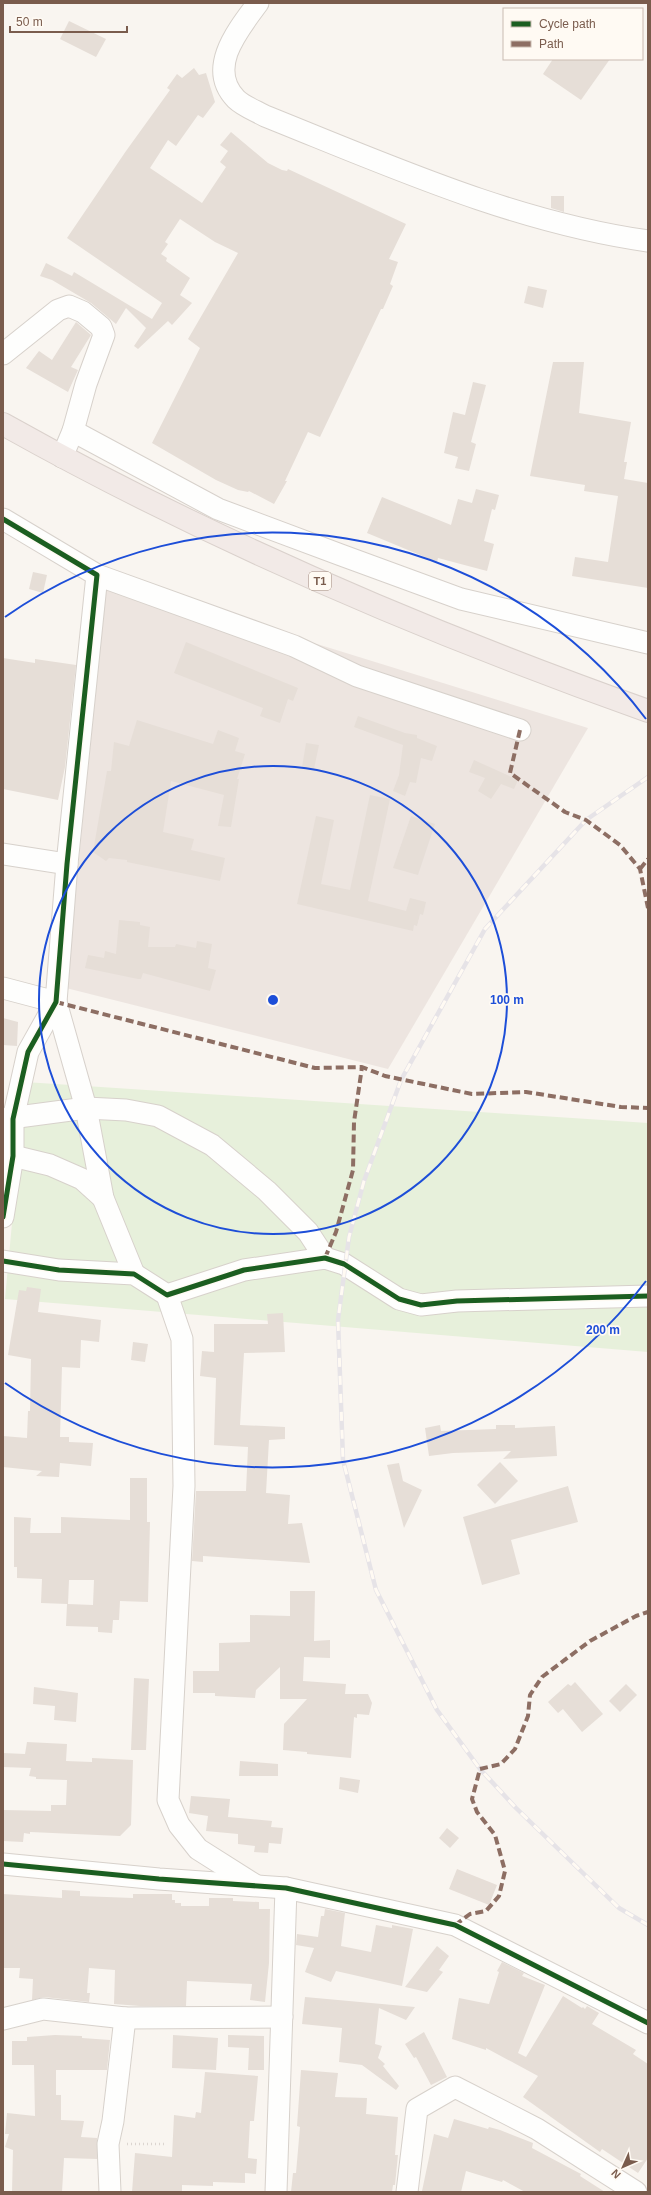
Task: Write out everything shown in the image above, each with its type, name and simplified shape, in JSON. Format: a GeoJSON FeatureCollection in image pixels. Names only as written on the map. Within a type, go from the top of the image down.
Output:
{"type":"FeatureCollection","features":[{"type":"Feature","properties":{"kind":"highway","name":"T1"},"geometry":{"type":"LineString","coordinates":[[3,424],[62,457],[193,524],[422,625],[556,678],[648,711]]}},
{"type":"Feature","properties":{"kind":"street"},"geometry":{"type":"LineString","coordinates":[[258,3],[241,27],[223,60],[224,83],[236,100],[265,116],[460,194],[538,218],[606,235],[648,241]]}},
{"type":"Feature","properties":{"kind":"street"},"geometry":{"type":"LineString","coordinates":[[3,354],[58,310],[69,306],[83,312],[102,327],[104,336],[86,384],[73,431],[62,457]]}},
{"type":"Feature","properties":{"kind":"street"},"geometry":{"type":"LineString","coordinates":[[73,431],[218,509],[341,555],[461,599],[648,643]]}},
{"type":"Feature","properties":{"kind":"street"},"geometry":{"type":"LineString","coordinates":[[3,519],[97,575],[294,646],[357,676],[520,730]]}},
{"type":"Feature","properties":{"kind":"street"},"geometry":{"type":"LineString","coordinates":[[97,575],[67,864],[56,1002],[86,1108],[102,1198],[134,1274]]}},
{"type":"Feature","properties":{"kind":"street"},"geometry":{"type":"LineString","coordinates":[[3,854],[67,864]]}},
{"type":"Feature","properties":{"kind":"street"},"geometry":{"type":"LineString","coordinates":[[3,988],[56,1002]]}},
{"type":"Feature","properties":{"kind":"street"},"geometry":{"type":"LineString","coordinates":[[3,1217],[13,1156],[8,1119],[28,1052],[56,1002]]}},
{"type":"Feature","properties":{"kind":"street"},"geometry":{"type":"LineString","coordinates":[[8,1119],[86,1108],[126,1110],[158,1116],[212,1145],[285,1208],[308,1232],[325,1258]]}},
{"type":"Feature","properties":{"kind":"street"},"geometry":{"type":"LineString","coordinates":[[13,1156],[50,1165],[82,1179],[102,1198]]}},
{"type":"Feature","properties":{"kind":"street"},"geometry":{"type":"LineString","coordinates":[[167,1295],[244,1270],[325,1258],[344,1264],[356,1270],[399,1299],[421,1305],[457,1301],[648,1296]]}},
{"type":"Feature","properties":{"kind":"street"},"geometry":{"type":"LineString","coordinates":[[3,1261],[59,1270],[134,1274],[167,1295],[182,1339],[184,1486],[168,1800],[179,1825],[198,1849],[257,1886]]}},
{"type":"Feature","properties":{"kind":"street"},"geometry":{"type":"LineString","coordinates":[[3,1864],[159,1879],[286,1888],[454,1925],[648,2023]]}},
{"type":"Feature","properties":{"kind":"street"},"geometry":{"type":"LineString","coordinates":[[276,2192],[286,1888]]}},
{"type":"Feature","properties":{"kind":"street"},"geometry":{"type":"LineString","coordinates":[[3,2019],[43,2009],[125,2018],[282,2018]]}},
{"type":"Feature","properties":{"kind":"street"},"geometry":{"type":"LineString","coordinates":[[110,2192],[108,2144],[113,2121],[125,2018]]}},
{"type":"Feature","properties":{"kind":"street"},"geometry":{"type":"LineString","coordinates":[[407,2192],[417,2109],[455,2087],[537,2129],[630,2190]]}},
{"type":"Feature","properties":{"kind":"path"},"geometry":{"type":"LineString","coordinates":[[108,2144],[164,2144]]}},
{"type":"Feature","properties":{"kind":"shaded area"},"geometry":{"type":"Polygon","coordinates":[[[107,579],[588,728],[388,1069],[66,988],[107,579]]]}},
{"type":"Feature","properties":{"kind":"green space"},"geometry":{"type":"Polygon","coordinates":[[[25,1082],[648,1123],[648,1352],[5,1299],[25,1082]]]}},
{"type":"Feature","properties":{"kind":"building"},"geometry":{"type":"Polygon","coordinates":[[[69,21],[106,39],[96,57],[60,39],[69,21]]]}},
{"type":"Feature","properties":{"kind":"building"},"geometry":{"type":"Polygon","coordinates":[[[552,60],[609,60],[581,100],[543,74],[552,60]]]}},
{"type":"Feature","properties":{"kind":"building"},"geometry":{"type":"Polygon","coordinates":[[[194,68],[199,75],[206,73],[215,102],[203,118],[198,115],[176,146],[168,140],[150,168],[202,203],[226,167],[220,162],[228,151],[220,145],[231,132],[268,163],[282,170],[287,171],[288,169],[406,224],[389,259],[398,262],[390,284],[393,286],[383,309],[381,309],[320,437],[308,432],[285,481],[287,481],[274,504],[249,491],[238,490],[216,480],[152,443],[200,348],[188,339],[238,253],[215,242],[180,219],[165,242],[168,244],[161,254],[167,258],[166,261],[190,278],[180,295],[192,303],[172,325],[168,321],[138,349],[134,346],[146,328],[126,308],[116,324],[91,303],[52,280],[40,276],[46,263],[72,276],[74,272],[152,319],[162,303],[67,238],[126,151],[170,90],[167,88],[177,74],[182,78],[194,68]]]}},
{"type":"Feature","properties":{"kind":"building"},"geometry":{"type":"Polygon","coordinates":[[[551,196],[564,196],[564,212],[551,208],[551,196]]]}},
{"type":"Feature","properties":{"kind":"building"},"geometry":{"type":"Polygon","coordinates":[[[528,286],[547,290],[543,308],[524,303],[528,286]]]}},
{"type":"Feature","properties":{"kind":"building"},"geometry":{"type":"Polygon","coordinates":[[[76,322],[91,335],[71,367],[78,370],[68,392],[26,368],[39,351],[52,360],[76,322]]]}},
{"type":"Feature","properties":{"kind":"building"},"geometry":{"type":"Polygon","coordinates":[[[553,362],[584,362],[579,413],[631,422],[624,462],[627,462],[624,479],[648,483],[648,588],[572,576],[575,557],[608,562],[618,496],[584,491],[585,485],[530,476],[553,362]]]}},
{"type":"Feature","properties":{"kind":"building"},"geometry":{"type":"Polygon","coordinates":[[[473,382],[486,385],[471,442],[476,444],[469,471],[455,468],[458,457],[444,453],[453,412],[465,415],[473,382]]]}},
{"type":"Feature","properties":{"kind":"building"},"geometry":{"type":"Polygon","coordinates":[[[476,489],[499,495],[495,510],[492,509],[484,541],[494,544],[487,571],[438,558],[437,562],[367,533],[382,497],[451,525],[458,499],[472,503],[476,489]]]}},
{"type":"Feature","properties":{"kind":"building"},"geometry":{"type":"Polygon","coordinates":[[[33,572],[47,575],[43,593],[29,589],[33,572]]]}},
{"type":"Feature","properties":{"kind":"building"},"geometry":{"type":"Polygon","coordinates":[[[186,642],[298,688],[293,701],[288,699],[280,723],[260,716],[263,708],[174,673],[186,642]]]}},
{"type":"Feature","properties":{"kind":"building"},"geometry":{"type":"Polygon","coordinates":[[[3,658],[35,663],[35,659],[76,665],[65,767],[58,800],[3,789],[3,658]]]}},
{"type":"Feature","properties":{"kind":"building"},"geometry":{"type":"Polygon","coordinates":[[[358,716],[405,733],[417,735],[417,738],[437,746],[432,761],[421,758],[416,783],[410,782],[405,796],[393,791],[399,775],[403,745],[354,727],[358,716]]]}},
{"type":"Feature","properties":{"kind":"building"},"geometry":{"type":"Polygon","coordinates":[[[137,720],[213,744],[218,730],[239,738],[235,751],[245,754],[237,779],[239,779],[231,827],[218,826],[224,795],[171,781],[163,832],[194,839],[191,850],[225,858],[220,881],[127,862],[127,860],[109,858],[106,861],[93,852],[107,771],[111,771],[114,742],[129,746],[137,720]]]}},
{"type":"Feature","properties":{"kind":"building"},"geometry":{"type":"Polygon","coordinates":[[[306,743],[319,745],[314,769],[302,767],[306,743]]]}},
{"type":"Feature","properties":{"kind":"building"},"geometry":{"type":"Polygon","coordinates":[[[474,760],[518,780],[514,789],[501,784],[491,799],[478,791],[485,778],[469,772],[474,760]]]}},
{"type":"Feature","properties":{"kind":"building"},"geometry":{"type":"Polygon","coordinates":[[[370,795],[390,799],[368,901],[406,911],[410,898],[426,902],[423,915],[420,914],[417,926],[414,925],[413,931],[297,904],[316,816],[334,820],[321,884],[350,890],[370,795]]]}},
{"type":"Feature","properties":{"kind":"building"},"geometry":{"type":"Polygon","coordinates":[[[411,816],[435,824],[418,875],[393,868],[411,816]]]}},
{"type":"Feature","properties":{"kind":"building"},"geometry":{"type":"Polygon","coordinates":[[[119,920],[140,922],[140,925],[150,927],[148,947],[175,947],[176,944],[196,948],[197,941],[212,944],[208,968],[216,970],[210,991],[143,973],[141,979],[138,979],[85,968],[88,955],[104,958],[105,951],[116,954],[119,920]]]}},
{"type":"Feature","properties":{"kind":"building"},"geometry":{"type":"Polygon","coordinates":[[[3,1018],[18,1022],[17,1046],[3,1045],[3,1018]]]}},
{"type":"Feature","properties":{"kind":"building"},"geometry":{"type":"Polygon","coordinates":[[[27,1287],[41,1289],[38,1312],[101,1320],[99,1342],[81,1340],[80,1368],[62,1367],[60,1437],[69,1437],[69,1442],[93,1443],[91,1466],[60,1463],[59,1477],[36,1476],[42,1471],[3,1467],[3,1436],[27,1438],[28,1411],[30,1411],[31,1359],[8,1355],[19,1290],[26,1291],[27,1287]]]}},
{"type":"Feature","properties":{"kind":"building"},"geometry":{"type":"Polygon","coordinates":[[[283,1313],[285,1352],[244,1353],[240,1425],[285,1427],[285,1439],[269,1440],[266,1493],[290,1495],[288,1524],[302,1523],[310,1563],[203,1556],[203,1562],[192,1561],[196,1491],[246,1491],[248,1447],[214,1445],[216,1378],[200,1376],[202,1351],[214,1352],[214,1324],[268,1324],[267,1314],[283,1313]]]}},
{"type":"Feature","properties":{"kind":"building"},"geometry":{"type":"Polygon","coordinates":[[[133,1342],[148,1344],[145,1362],[131,1360],[133,1342]]]}},
{"type":"Feature","properties":{"kind":"building"},"geometry":{"type":"Polygon","coordinates":[[[440,1425],[441,1431],[496,1429],[496,1425],[515,1425],[515,1428],[555,1426],[557,1456],[503,1459],[511,1451],[453,1453],[429,1456],[425,1428],[440,1425]]]}},
{"type":"Feature","properties":{"kind":"building"},"geometry":{"type":"Polygon","coordinates":[[[500,1462],[518,1481],[495,1504],[477,1485],[500,1462]]]}},
{"type":"Feature","properties":{"kind":"building"},"geometry":{"type":"Polygon","coordinates":[[[399,1463],[403,1481],[422,1490],[404,1528],[387,1465],[399,1463]]]}},
{"type":"Feature","properties":{"kind":"building"},"geometry":{"type":"Polygon","coordinates":[[[130,1478],[147,1478],[147,1522],[150,1522],[148,1602],[120,1601],[119,1620],[113,1620],[112,1633],[98,1632],[98,1627],[66,1626],[67,1604],[41,1603],[42,1579],[17,1578],[17,1567],[14,1567],[14,1517],[31,1518],[30,1533],[61,1533],[61,1517],[130,1520],[130,1478]],[[69,1580],[68,1604],[93,1605],[94,1580],[69,1580]]]}},
{"type":"Feature","properties":{"kind":"building"},"geometry":{"type":"Polygon","coordinates":[[[568,1486],[578,1522],[511,1540],[520,1574],[482,1585],[463,1517],[568,1486]]]}},
{"type":"Feature","properties":{"kind":"building"},"geometry":{"type":"Polygon","coordinates":[[[290,1591],[315,1591],[314,1641],[330,1640],[330,1658],[304,1657],[303,1681],[346,1684],[345,1694],[368,1694],[372,1703],[369,1715],[357,1714],[357,1718],[354,1717],[351,1758],[283,1750],[284,1724],[307,1699],[280,1699],[280,1667],[256,1690],[255,1698],[215,1696],[215,1693],[193,1693],[193,1671],[219,1671],[219,1643],[250,1642],[250,1615],[290,1616],[290,1591]]]}},
{"type":"Feature","properties":{"kind":"building"},"geometry":{"type":"Polygon","coordinates":[[[134,1678],[149,1679],[146,1750],[131,1750],[134,1678]]]}},
{"type":"Feature","properties":{"kind":"building"},"geometry":{"type":"Polygon","coordinates":[[[575,1682],[603,1714],[582,1732],[563,1709],[558,1713],[548,1702],[568,1684],[571,1686],[575,1682]]]}},
{"type":"Feature","properties":{"kind":"building"},"geometry":{"type":"Polygon","coordinates":[[[626,1684],[637,1695],[620,1712],[609,1701],[626,1684]]]}},
{"type":"Feature","properties":{"kind":"building"},"geometry":{"type":"Polygon","coordinates":[[[34,1687],[78,1693],[76,1722],[54,1720],[55,1706],[33,1704],[34,1687]]]}},
{"type":"Feature","properties":{"kind":"building"},"geometry":{"type":"Polygon","coordinates":[[[27,1742],[67,1744],[66,1761],[92,1762],[92,1758],[133,1760],[131,1825],[120,1836],[30,1832],[30,1834],[24,1833],[23,1842],[3,1841],[3,1810],[51,1811],[51,1805],[66,1805],[67,1780],[36,1779],[36,1777],[29,1776],[31,1768],[3,1767],[3,1753],[25,1754],[27,1742]]]}},
{"type":"Feature","properties":{"kind":"building"},"geometry":{"type":"Polygon","coordinates":[[[240,1761],[278,1764],[278,1776],[239,1776],[240,1761]]]}},
{"type":"Feature","properties":{"kind":"building"},"geometry":{"type":"Polygon","coordinates":[[[340,1777],[360,1780],[358,1793],[339,1789],[340,1777]]]}},
{"type":"Feature","properties":{"kind":"building"},"geometry":{"type":"Polygon","coordinates":[[[191,1796],[230,1799],[228,1817],[272,1821],[271,1827],[283,1828],[281,1844],[269,1843],[268,1853],[254,1852],[255,1846],[238,1844],[238,1834],[206,1831],[208,1816],[189,1813],[191,1796]]]}},
{"type":"Feature","properties":{"kind":"building"},"geometry":{"type":"Polygon","coordinates":[[[447,1828],[459,1838],[450,1848],[439,1838],[447,1828]]]}},
{"type":"Feature","properties":{"kind":"building"},"geometry":{"type":"Polygon","coordinates":[[[457,1869],[497,1885],[489,1905],[449,1889],[457,1869]]]}},
{"type":"Feature","properties":{"kind":"building"},"geometry":{"type":"Polygon","coordinates":[[[62,1890],[80,1891],[80,1896],[133,1898],[133,1894],[172,1894],[172,1900],[175,1900],[175,1903],[181,1903],[181,1906],[209,1906],[209,1898],[233,1898],[233,1901],[259,1902],[259,1909],[270,1909],[269,1963],[265,2002],[250,2000],[252,1984],[187,1981],[186,2006],[140,2006],[114,2004],[115,1970],[89,1968],[87,1993],[90,1993],[89,2002],[44,1997],[32,2000],[33,1979],[19,1978],[20,1968],[3,1968],[3,1894],[62,1898],[62,1890]]]}},
{"type":"Feature","properties":{"kind":"building"},"geometry":{"type":"Polygon","coordinates":[[[325,1909],[345,1913],[341,1946],[371,1952],[376,1925],[392,1928],[392,1925],[413,1929],[402,1986],[336,1971],[331,1982],[305,1972],[314,1948],[296,1945],[297,1934],[318,1937],[321,1916],[324,1916],[325,1909]]]}},
{"type":"Feature","properties":{"kind":"building"},"geometry":{"type":"Polygon","coordinates":[[[437,1946],[449,1956],[439,1970],[443,1972],[427,1992],[405,1987],[437,1946]]]}},
{"type":"Feature","properties":{"kind":"building"},"geometry":{"type":"Polygon","coordinates":[[[502,1962],[524,1973],[522,1976],[545,1985],[518,2053],[526,2057],[563,1996],[582,2008],[583,2007],[585,2009],[587,2006],[599,2013],[592,2024],[636,2050],[633,2054],[648,2064],[648,2158],[638,2173],[602,2149],[600,2152],[523,2097],[538,2076],[486,2048],[486,2050],[452,2039],[459,1998],[489,2004],[499,1972],[497,1971],[502,1962]]]}},
{"type":"Feature","properties":{"kind":"building"},"geometry":{"type":"Polygon","coordinates":[[[305,1997],[415,2007],[406,2020],[379,2008],[375,2044],[382,2046],[378,2058],[385,2064],[383,2066],[399,2086],[396,2090],[362,2065],[339,2062],[342,2028],[302,2024],[305,1997]]]}},
{"type":"Feature","properties":{"kind":"building"},"geometry":{"type":"Polygon","coordinates":[[[424,2032],[447,2077],[431,2085],[416,2057],[414,2058],[405,2044],[424,2032]]]}},
{"type":"Feature","properties":{"kind":"building"},"geometry":{"type":"Polygon","coordinates":[[[55,2035],[82,2036],[82,2038],[110,2040],[107,2070],[56,2070],[56,2095],[61,2095],[61,2120],[84,2121],[81,2137],[97,2138],[97,2159],[64,2158],[62,2192],[12,2192],[13,2150],[5,2147],[9,2134],[5,2134],[7,2113],[35,2116],[34,2065],[12,2065],[12,2041],[27,2041],[27,2037],[55,2035]]]}},
{"type":"Feature","properties":{"kind":"building"},"geometry":{"type":"Polygon","coordinates":[[[173,2035],[218,2038],[216,2070],[172,2068],[173,2035]]]}},
{"type":"Feature","properties":{"kind":"building"},"geometry":{"type":"Polygon","coordinates":[[[228,2035],[264,2036],[264,2070],[248,2070],[249,2048],[228,2047],[228,2035]]]}},
{"type":"Feature","properties":{"kind":"building"},"geometry":{"type":"Polygon","coordinates":[[[301,2070],[338,2073],[335,2097],[367,2098],[366,2114],[398,2117],[395,2155],[398,2155],[395,2185],[393,2185],[392,2192],[291,2192],[293,2173],[296,2173],[300,2127],[297,2126],[301,2070]]]}},
{"type":"Feature","properties":{"kind":"building"},"geometry":{"type":"Polygon","coordinates":[[[205,2072],[258,2076],[254,2121],[250,2121],[248,2158],[257,2159],[256,2174],[245,2173],[245,2183],[213,2182],[213,2186],[182,2185],[182,2192],[132,2192],[135,2153],[172,2157],[174,2115],[195,2118],[196,2112],[201,2113],[205,2072]]]}},
{"type":"Feature","properties":{"kind":"building"},"geometry":{"type":"Polygon","coordinates":[[[454,2119],[488,2129],[489,2127],[500,2130],[533,2143],[532,2148],[581,2174],[580,2176],[605,2192],[525,2192],[503,2180],[502,2182],[466,2171],[461,2192],[422,2191],[434,2134],[448,2138],[454,2119]]]}},
{"type":"Feature","properties":{"kind":"railway"},"geometry":{"type":"LineString","coordinates":[[648,777],[586,820],[485,929],[401,1080],[364,1181],[349,1237],[338,1320],[343,1460],[376,1590],[437,1710],[480,1769],[516,1808],[619,1908],[648,1925]]}},
{"type":"Feature","properties":{"kind":"marked path"},"geometry":{"type":"LineString","coordinates":[[520,730],[510,773],[565,812],[586,820],[620,845],[640,869],[648,908]]}},
{"type":"Feature","properties":{"kind":"marked path"},"geometry":{"type":"LineString","coordinates":[[640,869],[648,859]]}},
{"type":"Feature","properties":{"kind":"marked path"},"geometry":{"type":"LineString","coordinates":[[56,1002],[315,1068],[362,1067],[385,1076],[472,1094],[526,1092],[621,1107],[648,1108]]}},
{"type":"Feature","properties":{"kind":"marked path"},"geometry":{"type":"LineString","coordinates":[[325,1258],[336,1232],[353,1170],[354,1122],[362,1067]]}},
{"type":"Feature","properties":{"kind":"marked path"},"geometry":{"type":"LineString","coordinates":[[455,1925],[470,1914],[486,1911],[499,1896],[505,1871],[495,1835],[477,1812],[472,1799],[480,1769],[501,1764],[515,1749],[528,1716],[530,1695],[542,1677],[590,1641],[636,1616],[648,1612]]}},
{"type":"Feature","properties":{"kind":"cycle path"},"geometry":{"type":"LineString","coordinates":[[3,519],[97,575],[67,864],[56,1002],[28,1052],[13,1119],[13,1156],[3,1217]]}},
{"type":"Feature","properties":{"kind":"cycle path"},"geometry":{"type":"LineString","coordinates":[[3,1261],[59,1270],[134,1274],[167,1295],[244,1270],[325,1258],[344,1264],[399,1299],[421,1305],[457,1301],[648,1296]]}},
{"type":"Feature","properties":{"kind":"cycle path"},"geometry":{"type":"LineString","coordinates":[[3,1864],[159,1879],[286,1888],[455,1925],[648,2023]]}}]}
